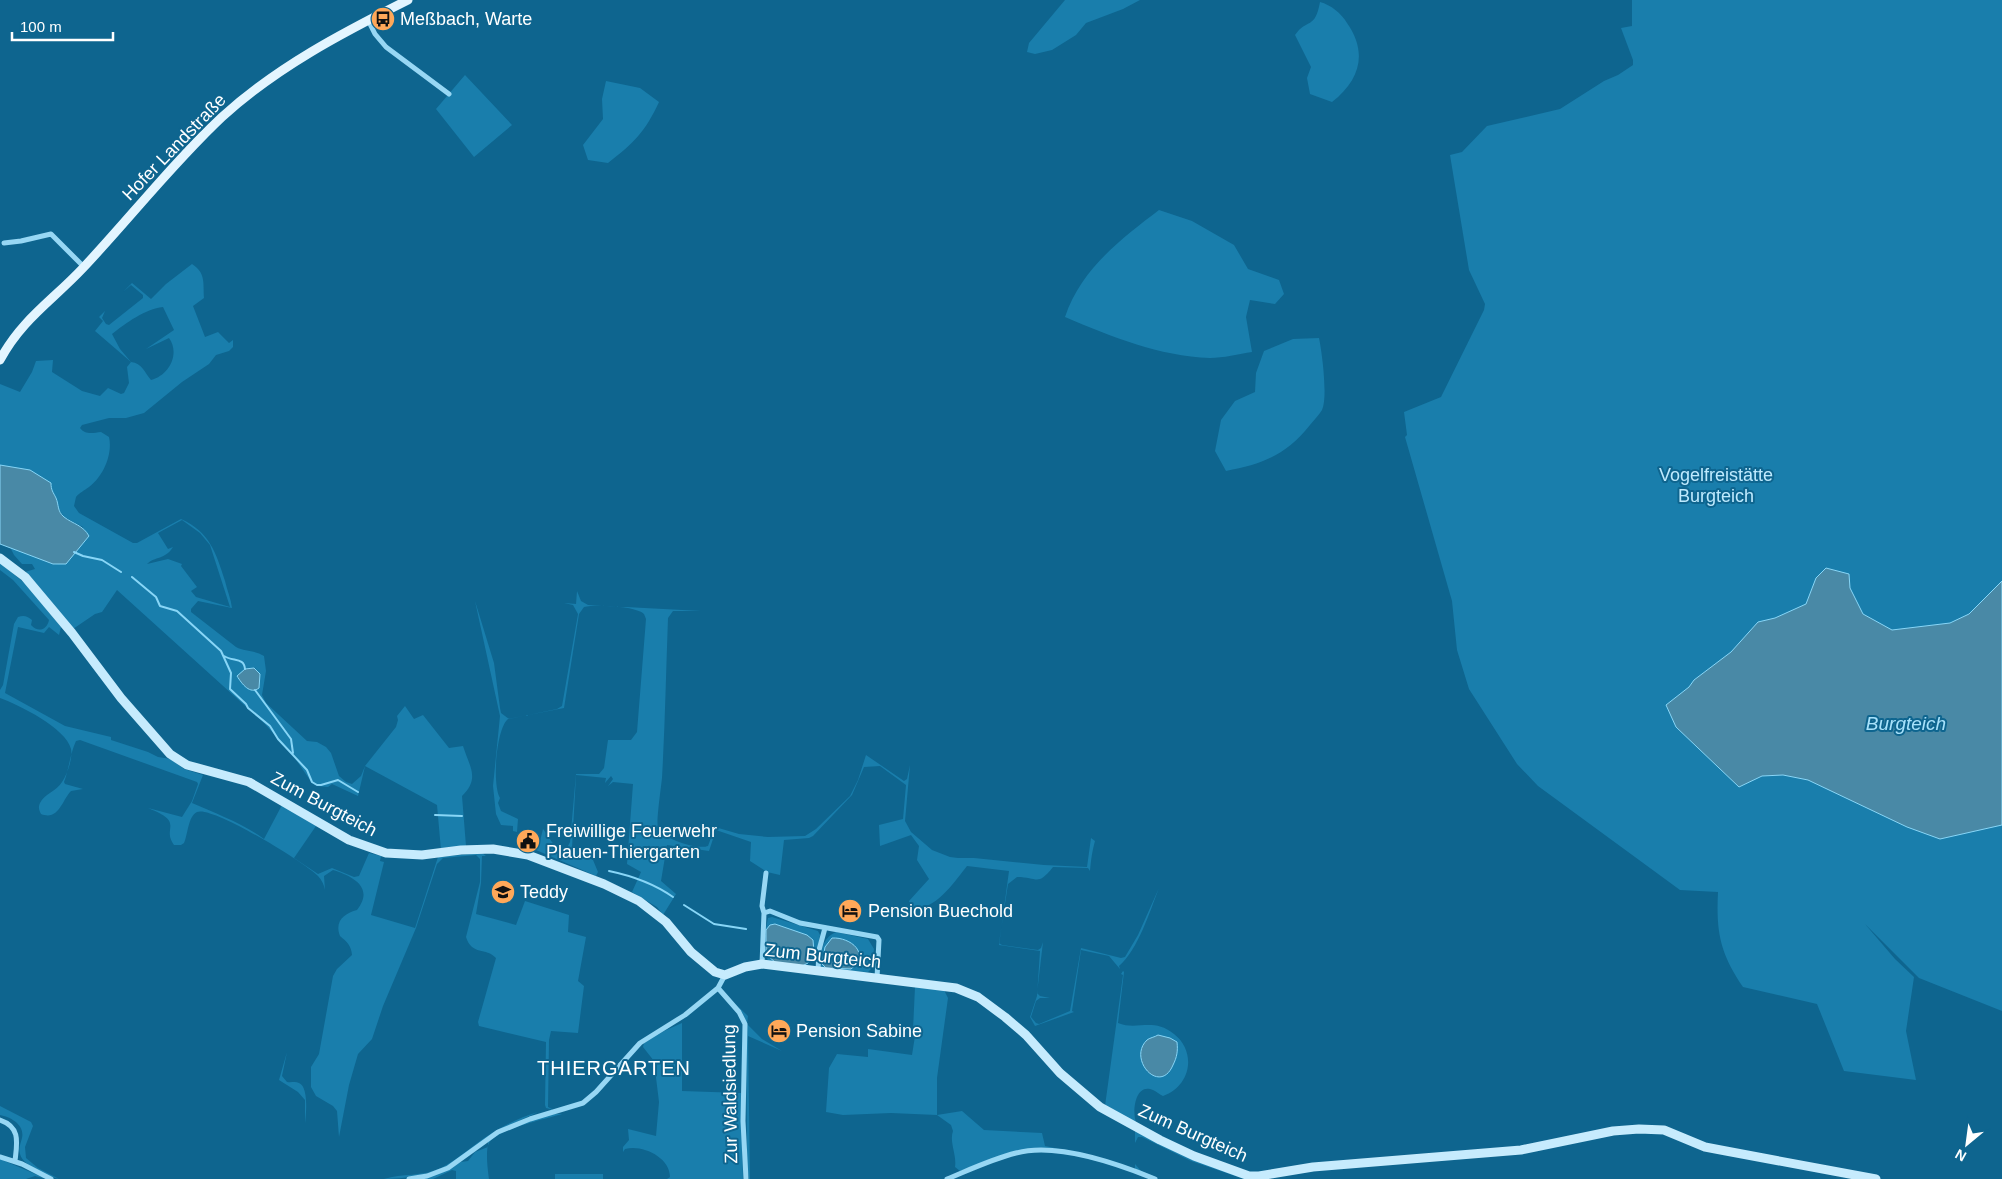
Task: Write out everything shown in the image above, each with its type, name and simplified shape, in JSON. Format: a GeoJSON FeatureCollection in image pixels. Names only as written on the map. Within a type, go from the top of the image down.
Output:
{"type":"FeatureCollection","features":[{"type":"Feature","properties":{"kind":"main road","name":"Hofer Landstraße"},"geometry":{"type":"LineString","coordinates":[[0,360],[22,326],[84,267],[166,173],[223,117],[288,66],[368,20],[408,0]]}},
{"type":"Feature","properties":{"kind":"street"},"geometry":{"type":"LineString","coordinates":[[368,20],[375,34],[386,47],[449,94]]}},
{"type":"Feature","properties":{"kind":"street"},"geometry":{"type":"LineString","coordinates":[[4,243],[51,234],[84,267]]}},
{"type":"Feature","properties":{"kind":"street","name":"Zum Burgteich"},"geometry":{"type":"LineString","coordinates":[[0,558],[25,577],[170,754],[187,765],[206,772],[249,782],[349,840],[386,853],[422,855],[461,850],[493,849],[528,855],[604,884],[626,894],[654,912],[666,922],[691,952],[705,965],[715,972],[725,975],[745,967],[762,964],[956,988],[978,997],[1019,1029],[1060,1073],[1100,1107],[1153,1137],[1194,1156],[1248,1177],[1313,1167],[1521,1150],[1613,1131],[1639,1129],[1664,1130],[1712,1148],[1876,1179]]}},
{"type":"Feature","properties":{"kind":"street"},"geometry":{"type":"LineString","coordinates":[[762,964],[764,913],[762,906],[766,873]]}},
{"type":"Feature","properties":{"kind":"street"},"geometry":{"type":"LineString","coordinates":[[764,913],[770,911],[800,923],[877,937],[880,940],[877,978]]}},
{"type":"Feature","properties":{"kind":"street"},"geometry":{"type":"LineString","coordinates":[[818,971],[825,928]]}},
{"type":"Feature","properties":{"kind":"street"},"geometry":{"type":"LineString","coordinates":[[409,1179],[427,1176],[448,1168],[498,1132],[530,1118],[583,1103],[606,1083],[640,1043],[685,1015],[718,988],[725,975]]}},
{"type":"Feature","properties":{"kind":"street","name":"Zur Waldsiedlung"},"geometry":{"type":"LineString","coordinates":[[718,988],[739,1012],[745,1024],[743,1121],[746,1179]]}},
{"type":"Feature","properties":{"kind":"street"},"geometry":{"type":"LineString","coordinates":[[0,1120],[13,1127],[17,1134],[15,1161]]}},
{"type":"Feature","properties":{"kind":"street"},"geometry":{"type":"LineString","coordinates":[[947,1179],[1017,1153],[1044,1150],[1083,1155],[1154,1179]]}},
{"type":"Feature","properties":{"kind":"street"},"geometry":{"type":"LineString","coordinates":[[0,1157],[15,1161],[51,1179]]}},
{"type":"Feature","properties":{"kind":"green space"},"geometry":{"type":"Polygon","coordinates":[[[1065,0],[1140,0],[1123,9],[1086,23],[1076,35],[1052,50],[1035,54],[1027,52],[1029,43],[1065,0]]]}},
{"type":"Feature","properties":{"kind":"green space","name":"Vogelfreistätte Burgteich"},"geometry":{"type":"Polygon","coordinates":[[[1632,0],[2002,0],[2002,1011],[1919,978],[1865,924],[1895,959],[1914,977],[1906,1031],[1916,1080],[1844,1071],[1817,1004],[1743,987],[1724,953],[1721,942],[1718,919],[1718,892],[1680,890],[1538,786],[1517,764],[1469,689],[1457,650],[1452,601],[1405,437],[1407,435],[1404,412],[1441,397],[1484,310],[1485,304],[1469,270],[1450,155],[1462,152],[1487,126],[1560,109],[1633,65],[1633,60],[1621,28],[1632,26],[1632,0]]]}},
{"type":"Feature","properties":{"kind":"green space"},"geometry":{"type":"Polygon","coordinates":[[[1320,2],[1332,7],[1345,19],[1354,34],[1359,55],[1355,75],[1342,94],[1332,102],[1310,94],[1307,78],[1311,67],[1295,35],[1316,17],[1320,2]]]}},
{"type":"Feature","properties":{"kind":"green space"},"geometry":{"type":"Polygon","coordinates":[[[465,75],[512,125],[474,157],[436,109],[465,75]]]}},
{"type":"Feature","properties":{"kind":"green space"},"geometry":{"type":"Polygon","coordinates":[[[606,81],[640,88],[659,102],[644,129],[608,163],[588,160],[583,145],[603,119],[602,99],[606,81]]]}},
{"type":"Feature","properties":{"kind":"green space"},"geometry":{"type":"Polygon","coordinates":[[[1159,210],[1192,221],[1234,245],[1248,269],[1279,280],[1284,294],[1275,304],[1250,300],[1246,317],[1252,352],[1210,358],[1172,354],[1100,332],[1065,317],[1081,284],[1104,256],[1159,210]]]}},
{"type":"Feature","properties":{"kind":"green space"},"geometry":{"type":"Polygon","coordinates":[[[192,264],[196,267],[202,275],[204,298],[193,306],[205,337],[218,332],[229,343],[233,340],[233,347],[229,351],[216,355],[209,364],[182,382],[144,413],[126,418],[109,418],[82,425],[80,428],[84,432],[101,432],[109,437],[110,451],[103,471],[94,483],[76,497],[74,506],[79,513],[133,543],[137,543],[181,519],[199,530],[210,544],[215,553],[232,608],[198,601],[191,609],[191,612],[236,647],[264,656],[266,671],[262,695],[266,703],[307,741],[317,742],[326,747],[331,753],[339,776],[352,784],[361,776],[365,766],[358,796],[332,784],[328,787],[317,786],[312,783],[292,754],[264,723],[117,590],[102,612],[95,614],[73,629],[25,572],[35,569],[32,564],[22,564],[10,547],[53,564],[59,564],[72,557],[85,540],[83,527],[64,517],[57,506],[56,497],[30,470],[0,465],[0,384],[20,392],[36,361],[53,360],[52,372],[82,391],[100,396],[108,388],[121,394],[124,393],[129,383],[127,367],[131,362],[95,331],[103,321],[99,317],[105,311],[102,318],[109,325],[143,298],[143,295],[131,285],[123,292],[132,283],[151,299],[166,284],[192,264]],[[163,307],[143,314],[112,334],[120,349],[131,362],[141,366],[151,380],[163,373],[168,368],[173,357],[172,344],[169,338],[146,349],[174,330],[163,307]],[[182,520],[158,533],[168,549],[173,547],[167,554],[147,564],[168,559],[182,564],[181,566],[197,587],[191,591],[196,597],[230,607],[210,545],[200,533],[182,520]],[[255,668],[245,669],[259,688],[260,674],[255,668]]]}},
{"type":"Feature","properties":{"kind":"green space"},"geometry":{"type":"Polygon","coordinates":[[[1319,338],[1324,385],[1324,404],[1321,412],[1301,435],[1283,451],[1263,461],[1226,471],[1215,451],[1221,420],[1235,401],[1255,392],[1256,373],[1264,351],[1293,339],[1319,338]]]}},
{"type":"Feature","properties":{"kind":"green space"},"geometry":{"type":"Polygon","coordinates":[[[0,563],[27,585],[61,627],[59,635],[49,627],[44,633],[18,627],[5,693],[65,726],[111,737],[111,740],[158,757],[171,759],[184,769],[203,775],[192,803],[238,823],[264,839],[282,805],[316,826],[294,858],[318,874],[332,868],[354,877],[359,876],[369,853],[381,856],[380,861],[384,862],[371,915],[415,928],[438,857],[482,853],[486,856],[482,856],[481,883],[476,914],[516,925],[525,901],[569,915],[568,932],[586,937],[578,981],[584,986],[578,1033],[551,1031],[549,1040],[548,1107],[554,1110],[546,1108],[545,1105],[546,1042],[479,1026],[478,1022],[496,958],[472,947],[466,937],[480,882],[480,859],[476,855],[443,858],[437,864],[416,928],[383,1006],[372,1039],[358,1054],[349,1085],[339,1137],[337,1111],[333,1106],[316,1096],[311,1087],[311,1067],[319,1054],[333,976],[337,969],[352,955],[348,944],[340,936],[338,926],[342,918],[348,913],[357,910],[364,895],[362,889],[354,879],[333,870],[324,876],[325,890],[318,876],[310,869],[258,836],[206,812],[194,814],[184,843],[174,845],[171,839],[169,822],[159,813],[148,808],[182,817],[192,801],[197,782],[80,740],[76,741],[71,755],[71,749],[67,741],[51,725],[41,718],[0,698],[14,624],[18,617],[24,616],[29,618],[32,620],[31,625],[39,630],[46,626],[49,620],[13,580],[0,570],[0,563]]]}},
{"type":"Feature","properties":{"kind":"green space"},"geometry":{"type":"Polygon","coordinates":[[[577,591],[581,601],[588,605],[602,606],[584,607],[579,614],[564,708],[526,716],[557,709],[562,706],[578,614],[573,605],[564,603],[576,604],[577,591]]]}},
{"type":"Feature","properties":{"kind":"green space"},"geometry":{"type":"Polygon","coordinates":[[[475,601],[494,663],[501,713],[509,719],[504,725],[498,745],[496,782],[500,798],[498,803],[501,811],[518,819],[517,832],[513,831],[513,826],[501,825],[496,814],[493,786],[500,716],[475,601]]]}},
{"type":"Feature","properties":{"kind":"green space"},"geometry":{"type":"Polygon","coordinates":[[[617,607],[701,611],[673,611],[668,618],[662,778],[658,812],[658,827],[666,836],[680,843],[703,847],[708,846],[715,827],[739,834],[768,837],[805,836],[816,829],[850,796],[858,780],[866,755],[904,781],[907,779],[910,765],[905,821],[911,832],[932,850],[958,858],[1087,867],[1091,838],[1095,841],[1090,871],[1088,868],[1053,867],[1044,877],[1037,880],[1017,877],[1008,884],[1001,927],[1009,871],[967,866],[935,902],[918,908],[910,906],[909,901],[929,879],[917,860],[919,846],[911,835],[880,846],[879,825],[903,819],[906,785],[880,766],[864,767],[852,795],[813,836],[784,840],[780,875],[767,872],[750,861],[751,842],[716,830],[709,851],[667,845],[661,881],[676,894],[663,915],[657,907],[632,892],[641,872],[627,864],[633,784],[613,782],[608,786],[613,779],[611,776],[605,783],[606,778],[576,775],[572,848],[593,860],[598,872],[596,876],[536,850],[538,849],[543,829],[556,846],[568,846],[570,842],[576,774],[599,774],[604,768],[608,740],[631,740],[637,732],[646,619],[640,611],[617,607]]]}},
{"type":"Feature","properties":{"kind":"green space"},"geometry":{"type":"Polygon","coordinates":[[[405,706],[414,719],[423,715],[449,748],[463,746],[472,772],[471,784],[462,796],[466,846],[441,850],[437,805],[365,766],[396,727],[397,716],[405,706]]]}},
{"type":"Feature","properties":{"kind":"green space"},"geometry":{"type":"Polygon","coordinates":[[[67,772],[65,784],[83,789],[71,791],[52,815],[41,814],[39,804],[44,797],[60,785],[67,772]]]}},
{"type":"Feature","properties":{"kind":"green space"},"geometry":{"type":"Polygon","coordinates":[[[1159,888],[1138,940],[1126,959],[1119,966],[1120,969],[1109,956],[1081,950],[1072,1011],[1074,1012],[1035,1026],[1030,1017],[1037,993],[1040,996],[1050,998],[1040,998],[1036,1001],[1031,1017],[1036,1023],[1039,1024],[1070,1011],[1081,948],[1121,958],[1125,957],[1138,935],[1159,888]]]}},
{"type":"Feature","properties":{"kind":"green space"},"geometry":{"type":"Polygon","coordinates":[[[772,917],[818,931],[820,935],[818,948],[813,959],[805,965],[768,961],[764,948],[765,935],[765,949],[807,935],[775,924],[765,933],[768,918],[772,917]]]}},
{"type":"Feature","properties":{"kind":"green space"},"geometry":{"type":"Polygon","coordinates":[[[836,932],[868,939],[874,949],[871,969],[868,972],[824,970],[821,966],[821,951],[828,938],[836,932]]]}},
{"type":"Feature","properties":{"kind":"green space"},"geometry":{"type":"Polygon","coordinates":[[[1043,942],[1037,989],[1040,951],[999,945],[999,943],[1038,950],[1043,942]]]}},
{"type":"Feature","properties":{"kind":"green space"},"geometry":{"type":"Polygon","coordinates":[[[1124,972],[1118,1023],[1132,1026],[1152,1025],[1166,1029],[1181,1041],[1188,1059],[1185,1077],[1180,1085],[1172,1091],[1163,1096],[1147,1089],[1142,1090],[1136,1099],[1134,1112],[1136,1122],[1134,1124],[1105,1106],[1123,975],[1121,974],[1124,972]]]}},
{"type":"Feature","properties":{"kind":"green space"},"geometry":{"type":"Polygon","coordinates":[[[915,987],[944,990],[948,998],[937,1078],[937,1115],[891,1113],[843,1115],[826,1112],[829,1068],[837,1054],[868,1057],[868,1049],[912,1055],[915,1036],[913,1030],[915,987]]]}},
{"type":"Feature","properties":{"kind":"green space"},"geometry":{"type":"Polygon","coordinates":[[[731,999],[748,1016],[747,1024],[762,1039],[782,1051],[748,1036],[750,1179],[747,1166],[746,1023],[740,1010],[731,999]]]}},
{"type":"Feature","properties":{"kind":"green space"},"geometry":{"type":"Polygon","coordinates":[[[682,1023],[682,1091],[741,1093],[743,1179],[667,1179],[670,1177],[669,1170],[665,1163],[654,1154],[639,1148],[625,1149],[623,1152],[623,1147],[629,1140],[628,1129],[656,1136],[659,1102],[654,1061],[643,1047],[644,1043],[682,1023]]]}},
{"type":"Feature","properties":{"kind":"green space"},"geometry":{"type":"Polygon","coordinates":[[[287,1052],[282,1076],[287,1082],[299,1083],[304,1090],[306,1095],[305,1124],[305,1100],[298,1092],[279,1080],[287,1052]]]}},
{"type":"Feature","properties":{"kind":"green space"},"geometry":{"type":"Polygon","coordinates":[[[0,1106],[31,1122],[33,1126],[25,1147],[26,1158],[38,1168],[59,1179],[48,1176],[26,1163],[19,1150],[22,1138],[21,1129],[13,1120],[0,1115],[0,1106]]]}},
{"type":"Feature","properties":{"kind":"green space"},"geometry":{"type":"Polygon","coordinates":[[[962,1111],[984,1130],[1042,1133],[1045,1146],[1084,1154],[1135,1169],[1135,1164],[1141,1171],[1161,1179],[1045,1148],[1016,1152],[960,1171],[955,1167],[951,1125],[937,1115],[962,1111]]]}},
{"type":"Feature","properties":{"kind":"green space"},"geometry":{"type":"Polygon","coordinates":[[[538,1112],[512,1124],[447,1166],[432,1172],[416,1176],[384,1179],[427,1173],[441,1168],[497,1130],[538,1112]]]}},
{"type":"Feature","properties":{"kind":"green space"},"geometry":{"type":"Polygon","coordinates":[[[554,1114],[562,1114],[511,1129],[494,1138],[488,1146],[488,1142],[495,1136],[510,1128],[554,1114]]]}},
{"type":"Feature","properties":{"kind":"green space"},"geometry":{"type":"Polygon","coordinates":[[[1135,1131],[1244,1179],[1191,1161],[1142,1137],[1138,1137],[1135,1143],[1135,1131]]]}},
{"type":"Feature","properties":{"kind":"green space"},"geometry":{"type":"Polygon","coordinates":[[[488,1147],[489,1179],[456,1179],[456,1171],[452,1170],[433,1179],[422,1179],[461,1162],[468,1161],[475,1152],[488,1147]]]}},
{"type":"Feature","properties":{"kind":"green space"},"geometry":{"type":"Polygon","coordinates":[[[0,1159],[47,1179],[35,1176],[26,1179],[0,1179],[0,1159]]]}},
{"type":"Feature","properties":{"kind":"green space"},"geometry":{"type":"Polygon","coordinates":[[[555,1174],[603,1174],[603,1179],[555,1179],[555,1174]]]}},
{"type":"Feature","properties":{"kind":"water"},"geometry":{"type":"Polygon","coordinates":[[[0,465],[30,470],[51,483],[62,515],[87,532],[89,536],[66,564],[53,564],[0,544],[0,465]]]}},
{"type":"Feature","properties":{"kind":"water","name":"Burgteich"},"geometry":{"type":"Polygon","coordinates":[[[1826,568],[1849,574],[1850,588],[1863,614],[1892,630],[1950,623],[1969,614],[2002,581],[2002,825],[1940,839],[1907,827],[1808,780],[1783,775],[1762,776],[1739,787],[1676,727],[1666,705],[1689,687],[1694,680],[1731,652],[1758,622],[1775,618],[1806,604],[1816,578],[1826,568]]]}},
{"type":"Feature","properties":{"kind":"water"},"geometry":{"type":"Polygon","coordinates":[[[254,668],[260,674],[259,688],[252,690],[244,685],[237,676],[245,669],[254,668]]]}},
{"type":"Feature","properties":{"kind":"water"},"geometry":{"type":"Polygon","coordinates":[[[775,924],[807,935],[813,940],[814,952],[808,963],[802,966],[777,964],[766,954],[766,930],[770,925],[775,924]]]}},
{"type":"Feature","properties":{"kind":"water"},"geometry":{"type":"Polygon","coordinates":[[[832,938],[839,938],[852,943],[859,952],[857,963],[851,969],[826,968],[822,964],[825,947],[832,938]]]}},
{"type":"Feature","properties":{"kind":"water"},"geometry":{"type":"Polygon","coordinates":[[[1158,1035],[1177,1042],[1177,1054],[1173,1065],[1167,1074],[1161,1077],[1154,1076],[1148,1071],[1143,1064],[1141,1056],[1142,1048],[1147,1040],[1158,1035]]]}},
{"type":"Feature","properties":{"kind":"waterway"},"geometry":{"type":"LineString","coordinates":[[74,552],[102,560],[121,572]]}},
{"type":"Feature","properties":{"kind":"waterway"},"geometry":{"type":"LineString","coordinates":[[132,577],[156,597],[160,606],[177,611],[221,651],[231,673],[230,689],[248,708],[270,726],[278,739],[307,770],[312,782],[321,785],[338,780],[358,792]]}},
{"type":"Feature","properties":{"kind":"waterway"},"geometry":{"type":"LineString","coordinates":[[224,656],[240,661],[245,669]]}},
{"type":"Feature","properties":{"kind":"waterway"},"geometry":{"type":"LineString","coordinates":[[255,690],[291,739],[293,753]]}},
{"type":"Feature","properties":{"kind":"waterway"},"geometry":{"type":"LineString","coordinates":[[435,815],[462,816]]}},
{"type":"Feature","properties":{"kind":"waterway"},"geometry":{"type":"LineString","coordinates":[[609,871],[642,881],[673,897]]}},
{"type":"Feature","properties":{"kind":"waterway"},"geometry":{"type":"LineString","coordinates":[[684,905],[714,924],[746,929]]}},
{"type":"Feature","properties":{"kind":"place","name":"Meßbach, Warte"},"geometry":{"type":"Point","coordinates":[383,19]}},
{"type":"Feature","properties":{"kind":"place","name":"Freiwillige Feuerwehr Plauen-Thiergarten"},"geometry":{"type":"Point","coordinates":[528,841]}},
{"type":"Feature","properties":{"kind":"place","name":"Teddy"},"geometry":{"type":"Point","coordinates":[503,892]}},
{"type":"Feature","properties":{"kind":"place","name":"Pension Buechold"},"geometry":{"type":"Point","coordinates":[850,911]}},
{"type":"Feature","properties":{"kind":"place","name":"Pension Sabine"},"geometry":{"type":"Point","coordinates":[779,1031]}},
{"type":"Feature","properties":{"kind":"district","name":"THIERGARTEN"},"geometry":{"type":"Point","coordinates":[614,1068]}}]}
